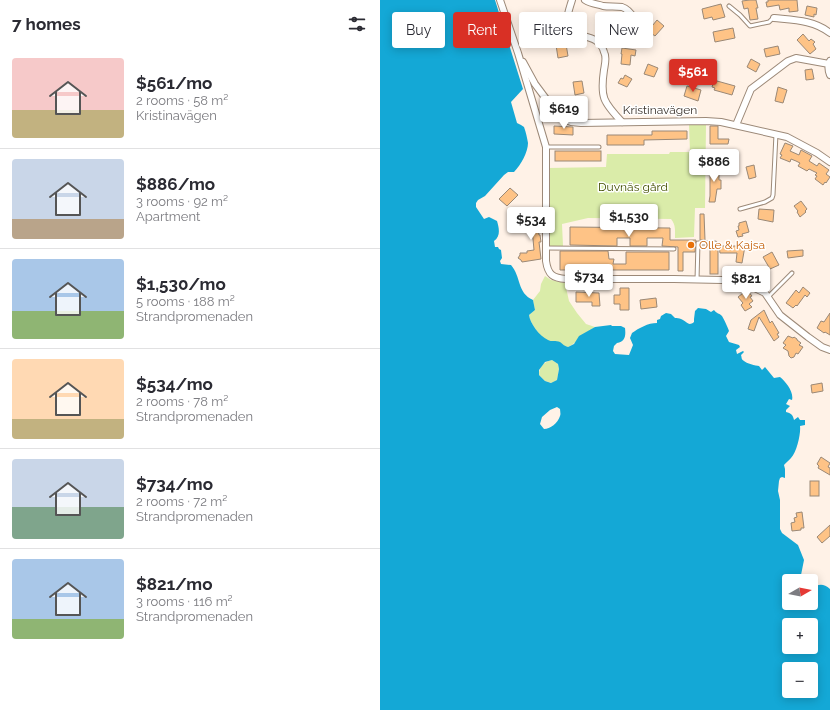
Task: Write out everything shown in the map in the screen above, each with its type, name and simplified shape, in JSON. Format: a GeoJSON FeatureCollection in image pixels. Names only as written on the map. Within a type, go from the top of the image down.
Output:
{"type":"FeatureCollection","features":[{"type":"Feature","properties":{"kind":"street"},"geometry":{"type":"LineString","coordinates":[[500,0],[518,53],[546,147],[546,261],[548,270],[554,277],[566,279],[722,280],[744,283],[765,293],[780,315],[822,347],[830,350]]}},
{"type":"Feature","properties":{"kind":"street"},"geometry":{"type":"LineString","coordinates":[[572,0],[567,25],[574,33],[595,40],[604,50],[606,59],[602,86],[603,99],[607,106],[622,122]]}},
{"type":"Feature","properties":{"kind":"street"},"geometry":{"type":"LineString","coordinates":[[585,0],[608,7],[615,6],[625,8],[628,12]]}},
{"type":"Feature","properties":{"kind":"street"},"geometry":{"type":"LineString","coordinates":[[774,18],[816,24],[830,33]]}},
{"type":"Feature","properties":{"kind":"street","name":"Kristinavägen"},"geometry":{"type":"LineString","coordinates":[[518,53],[535,84],[555,111],[563,119],[571,122],[721,122],[787,137],[830,162]]}},
{"type":"Feature","properties":{"kind":"street"},"geometry":{"type":"LineString","coordinates":[[736,125],[751,89],[788,61],[796,58],[829,62],[830,75]]}},
{"type":"Feature","properties":{"kind":"lane"},"geometry":{"type":"LineString","coordinates":[[728,6],[740,15],[750,26],[768,22],[774,18]]}},
{"type":"Feature","properties":{"kind":"lane"},"geometry":{"type":"LineString","coordinates":[[740,209],[765,202],[772,198],[776,134]]}},
{"type":"Feature","properties":{"kind":"lane"},"geometry":{"type":"LineString","coordinates":[[546,147],[599,147]]}},
{"type":"Feature","properties":{"kind":"lane"},"geometry":{"type":"LineString","coordinates":[[697,280],[698,243],[715,243]]}},
{"type":"Feature","properties":{"kind":"lane"},"geometry":{"type":"LineString","coordinates":[[546,248],[674,249]]}},
{"type":"Feature","properties":{"kind":"lane"},"geometry":{"type":"LineString","coordinates":[[768,297],[792,273]]}},
{"type":"Feature","properties":{"kind":"green space","name":"Duvnäs gård"},"geometry":{"type":"Polygon","coordinates":[[[689,124],[706,124],[705,208],[695,208],[694,237],[675,238],[675,230],[671,219],[588,218],[562,224],[563,246],[549,246],[548,168],[606,167],[607,154],[669,154],[670,152],[690,152],[689,124]]]}},
{"type":"Feature","properties":{"kind":"green space"},"geometry":{"type":"Polygon","coordinates":[[[545,276],[551,280],[565,283],[569,301],[577,313],[586,324],[595,327],[568,347],[561,343],[548,341],[545,339],[536,330],[531,322],[529,315],[535,310],[533,300],[540,291],[541,284],[545,276]]]}},
{"type":"Feature","properties":{"kind":"green space"},"geometry":{"type":"Polygon","coordinates":[[[552,360],[558,364],[559,369],[557,380],[552,383],[545,381],[539,375],[542,365],[552,360]]]}},
{"type":"Feature","properties":{"kind":"water"},"geometry":{"type":"Polygon","coordinates":[[[380,0],[495,0],[499,12],[453,12],[453,48],[510,48],[523,89],[511,102],[517,123],[524,127],[528,147],[522,162],[517,169],[514,172],[508,172],[504,175],[485,196],[478,200],[476,207],[484,219],[489,217],[497,221],[499,234],[494,241],[495,247],[498,247],[501,250],[501,264],[511,265],[524,293],[533,300],[535,310],[529,315],[531,322],[538,332],[549,341],[558,341],[568,347],[574,344],[579,336],[595,327],[611,325],[621,326],[625,328],[624,338],[614,346],[613,351],[615,354],[629,355],[633,345],[630,338],[632,333],[644,326],[657,323],[657,320],[666,313],[690,324],[694,322],[695,311],[698,308],[706,309],[711,312],[714,310],[722,316],[726,324],[729,331],[726,336],[729,342],[739,345],[740,347],[736,350],[737,354],[743,351],[744,352],[741,355],[742,360],[759,366],[762,370],[765,367],[774,378],[780,377],[787,384],[792,394],[792,400],[789,399],[786,404],[790,406],[786,412],[792,414],[794,420],[798,417],[800,420],[805,420],[805,425],[800,426],[797,447],[791,458],[784,465],[785,478],[780,478],[779,481],[778,491],[780,500],[780,529],[782,533],[798,545],[804,560],[801,574],[782,574],[782,610],[818,610],[818,585],[823,585],[830,589],[830,710],[380,710],[380,0]],[[552,360],[545,362],[539,370],[539,375],[545,381],[551,383],[557,380],[559,369],[558,364],[552,360]],[[557,407],[550,410],[542,417],[540,424],[544,429],[549,428],[558,421],[560,409],[557,407]]]}},
{"type":"Feature","properties":{"kind":"building"},"geometry":{"type":"Polygon","coordinates":[[[756,0],[758,19],[750,20],[748,8],[744,9],[742,1],[756,0]]]}},
{"type":"Feature","properties":{"kind":"building"},"geometry":{"type":"Polygon","coordinates":[[[768,0],[797,0],[798,11],[789,12],[789,8],[780,10],[779,5],[767,7],[766,2],[768,2],[768,0]]]}},
{"type":"Feature","properties":{"kind":"building"},"geometry":{"type":"Polygon","coordinates":[[[721,4],[725,17],[713,20],[712,17],[704,19],[702,9],[721,4]]]}},
{"type":"Feature","properties":{"kind":"building"},"geometry":{"type":"Polygon","coordinates":[[[807,6],[817,8],[816,15],[814,14],[814,17],[805,15],[807,6]]]}},
{"type":"Feature","properties":{"kind":"building"},"geometry":{"type":"Polygon","coordinates":[[[657,20],[664,26],[655,36],[653,35],[653,25],[657,20]]]}},
{"type":"Feature","properties":{"kind":"building"},"geometry":{"type":"Polygon","coordinates":[[[733,28],[735,38],[715,42],[713,32],[733,28]]]}},
{"type":"Feature","properties":{"kind":"building"},"geometry":{"type":"Polygon","coordinates":[[[803,34],[809,41],[811,39],[815,42],[813,44],[816,49],[810,54],[797,40],[803,34]]]}},
{"type":"Feature","properties":{"kind":"building"},"geometry":{"type":"Polygon","coordinates":[[[778,46],[780,54],[766,57],[764,49],[778,46]]]}},
{"type":"Feature","properties":{"kind":"building"},"geometry":{"type":"Polygon","coordinates":[[[556,48],[567,48],[568,56],[558,58],[556,48]]]}},
{"type":"Feature","properties":{"kind":"building"},"geometry":{"type":"Polygon","coordinates":[[[622,48],[636,50],[635,56],[631,55],[630,65],[621,64],[622,48]]]}},
{"type":"Feature","properties":{"kind":"building"},"geometry":{"type":"Polygon","coordinates":[[[751,59],[760,64],[756,72],[747,67],[751,59]]]}},
{"type":"Feature","properties":{"kind":"building"},"geometry":{"type":"Polygon","coordinates":[[[648,64],[658,68],[654,77],[644,74],[648,64]]]}},
{"type":"Feature","properties":{"kind":"building"},"geometry":{"type":"Polygon","coordinates":[[[812,69],[814,79],[806,80],[805,70],[812,69]]]}},
{"type":"Feature","properties":{"kind":"building"},"geometry":{"type":"Polygon","coordinates":[[[625,75],[632,79],[627,87],[618,83],[625,75]]]}},
{"type":"Feature","properties":{"kind":"building"},"geometry":{"type":"Polygon","coordinates":[[[582,81],[584,93],[575,95],[573,82],[582,81]]]}},
{"type":"Feature","properties":{"kind":"building"},"geometry":{"type":"Polygon","coordinates":[[[714,81],[735,86],[732,95],[714,90],[715,88],[712,87],[714,81]]]}},
{"type":"Feature","properties":{"kind":"building"},"geometry":{"type":"Polygon","coordinates":[[[687,86],[701,90],[698,101],[684,96],[687,86]]]}},
{"type":"Feature","properties":{"kind":"building"},"geometry":{"type":"Polygon","coordinates":[[[778,87],[787,90],[783,103],[775,101],[778,87]]]}},
{"type":"Feature","properties":{"kind":"building"},"geometry":{"type":"Polygon","coordinates":[[[554,126],[573,127],[573,135],[554,134],[554,126]]]}},
{"type":"Feature","properties":{"kind":"building"},"geometry":{"type":"Polygon","coordinates":[[[710,126],[718,126],[718,139],[729,139],[728,144],[710,144],[710,126]]]}},
{"type":"Feature","properties":{"kind":"building"},"geometry":{"type":"Polygon","coordinates":[[[652,131],[687,131],[687,139],[644,140],[644,145],[607,145],[607,135],[652,135],[652,131]]]}},
{"type":"Feature","properties":{"kind":"building"},"geometry":{"type":"Polygon","coordinates":[[[785,143],[793,146],[790,151],[799,155],[801,150],[812,156],[809,161],[817,166],[819,163],[829,170],[826,174],[830,177],[826,183],[825,182],[823,185],[815,179],[817,176],[815,175],[817,173],[809,169],[807,171],[798,166],[800,163],[791,159],[790,162],[780,158],[782,155],[780,154],[785,143]]]}},
{"type":"Feature","properties":{"kind":"building"},"geometry":{"type":"Polygon","coordinates":[[[555,151],[601,151],[601,161],[555,161],[555,151]]]}},
{"type":"Feature","properties":{"kind":"building"},"geometry":{"type":"Polygon","coordinates":[[[754,165],[756,177],[749,179],[746,167],[754,165]]]}},
{"type":"Feature","properties":{"kind":"building"},"geometry":{"type":"Polygon","coordinates":[[[710,167],[719,167],[719,180],[721,180],[721,189],[717,189],[715,202],[709,202],[710,167]]]}},
{"type":"Feature","properties":{"kind":"building"},"geometry":{"type":"Polygon","coordinates":[[[510,188],[518,195],[507,206],[499,199],[510,188]]]}},
{"type":"Feature","properties":{"kind":"building"},"geometry":{"type":"Polygon","coordinates":[[[801,201],[807,209],[805,211],[806,212],[800,217],[794,206],[801,201]]]}},
{"type":"Feature","properties":{"kind":"building"},"geometry":{"type":"Polygon","coordinates":[[[759,209],[774,210],[773,222],[758,219],[759,209]]]}},
{"type":"Feature","properties":{"kind":"building"},"geometry":{"type":"Polygon","coordinates":[[[700,214],[704,214],[705,240],[700,240],[700,214]]]}},
{"type":"Feature","properties":{"kind":"building"},"geometry":{"type":"Polygon","coordinates":[[[537,220],[541,242],[539,242],[541,259],[522,262],[518,258],[520,253],[527,253],[527,251],[534,250],[532,228],[517,230],[515,226],[517,222],[537,220]]]}},
{"type":"Feature","properties":{"kind":"building"},"geometry":{"type":"Polygon","coordinates":[[[746,221],[749,232],[738,237],[736,231],[739,230],[739,223],[746,221]]]}},
{"type":"Feature","properties":{"kind":"building"},"geometry":{"type":"Polygon","coordinates":[[[570,227],[670,228],[670,240],[696,240],[695,252],[683,252],[683,271],[678,271],[678,247],[662,246],[663,238],[647,238],[647,246],[630,246],[630,238],[617,238],[617,246],[570,245],[570,227]]]}},
{"type":"Feature","properties":{"kind":"building"},"geometry":{"type":"Polygon","coordinates":[[[719,246],[745,246],[742,263],[736,262],[737,253],[720,253],[719,246]]]}},
{"type":"Feature","properties":{"kind":"building"},"geometry":{"type":"Polygon","coordinates":[[[710,249],[718,249],[718,274],[710,274],[710,249]]]}},
{"type":"Feature","properties":{"kind":"building"},"geometry":{"type":"Polygon","coordinates":[[[803,250],[803,256],[788,258],[787,251],[803,250]]]}},
{"type":"Feature","properties":{"kind":"building"},"geometry":{"type":"Polygon","coordinates":[[[560,251],[608,251],[609,259],[614,259],[613,264],[626,264],[626,252],[669,252],[669,270],[560,270],[560,251]]]}},
{"type":"Feature","properties":{"kind":"building"},"geometry":{"type":"Polygon","coordinates":[[[772,252],[779,265],[770,269],[763,257],[772,252]]]}},
{"type":"Feature","properties":{"kind":"building"},"geometry":{"type":"Polygon","coordinates":[[[803,287],[810,293],[807,297],[805,295],[797,306],[796,305],[793,308],[786,303],[796,290],[799,293],[803,287]]]}},
{"type":"Feature","properties":{"kind":"building"},"geometry":{"type":"Polygon","coordinates":[[[620,288],[629,288],[629,310],[620,310],[620,304],[614,304],[614,295],[620,295],[620,288]]]}},
{"type":"Feature","properties":{"kind":"building"},"geometry":{"type":"Polygon","coordinates":[[[747,290],[752,296],[750,297],[753,301],[749,304],[752,307],[745,311],[741,305],[743,303],[738,297],[747,290]]]}},
{"type":"Feature","properties":{"kind":"building"},"geometry":{"type":"Polygon","coordinates":[[[576,292],[599,293],[600,306],[592,306],[592,302],[576,302],[576,292]]]}},
{"type":"Feature","properties":{"kind":"building"},"geometry":{"type":"Polygon","coordinates":[[[656,298],[657,307],[641,309],[640,300],[656,298]]]}},
{"type":"Feature","properties":{"kind":"building"},"geometry":{"type":"Polygon","coordinates":[[[764,310],[770,323],[772,321],[779,333],[777,334],[779,337],[774,341],[759,317],[754,331],[748,329],[751,320],[764,310]]]}},
{"type":"Feature","properties":{"kind":"building"},"geometry":{"type":"Polygon","coordinates":[[[830,313],[830,335],[817,328],[821,321],[824,322],[830,313]]]}},
{"type":"Feature","properties":{"kind":"building"},"geometry":{"type":"Polygon","coordinates":[[[788,336],[797,339],[801,343],[799,345],[803,347],[798,354],[796,353],[794,357],[791,358],[788,351],[783,348],[786,345],[783,343],[788,336]]]}},
{"type":"Feature","properties":{"kind":"building"},"geometry":{"type":"Polygon","coordinates":[[[822,383],[823,391],[812,393],[811,385],[822,383]]]}},
{"type":"Feature","properties":{"kind":"building"},"geometry":{"type":"Polygon","coordinates":[[[821,457],[830,463],[828,467],[830,468],[830,475],[818,468],[819,466],[817,464],[821,457]]]}},
{"type":"Feature","properties":{"kind":"building"},"geometry":{"type":"Polygon","coordinates":[[[810,481],[819,481],[819,496],[810,496],[810,481]]]}},
{"type":"Feature","properties":{"kind":"building"},"geometry":{"type":"Polygon","coordinates":[[[802,512],[804,528],[801,528],[801,530],[792,531],[791,523],[795,522],[794,518],[797,517],[796,513],[802,512]]]}},
{"type":"Feature","properties":{"kind":"building"},"geometry":{"type":"Polygon","coordinates":[[[830,525],[830,536],[822,543],[817,537],[830,525]]]}},
{"type":"Feature","properties":{"kind":"place","name":"Olle & Kajsa"},"geometry":{"type":"Point","coordinates":[691,245]}}]}
